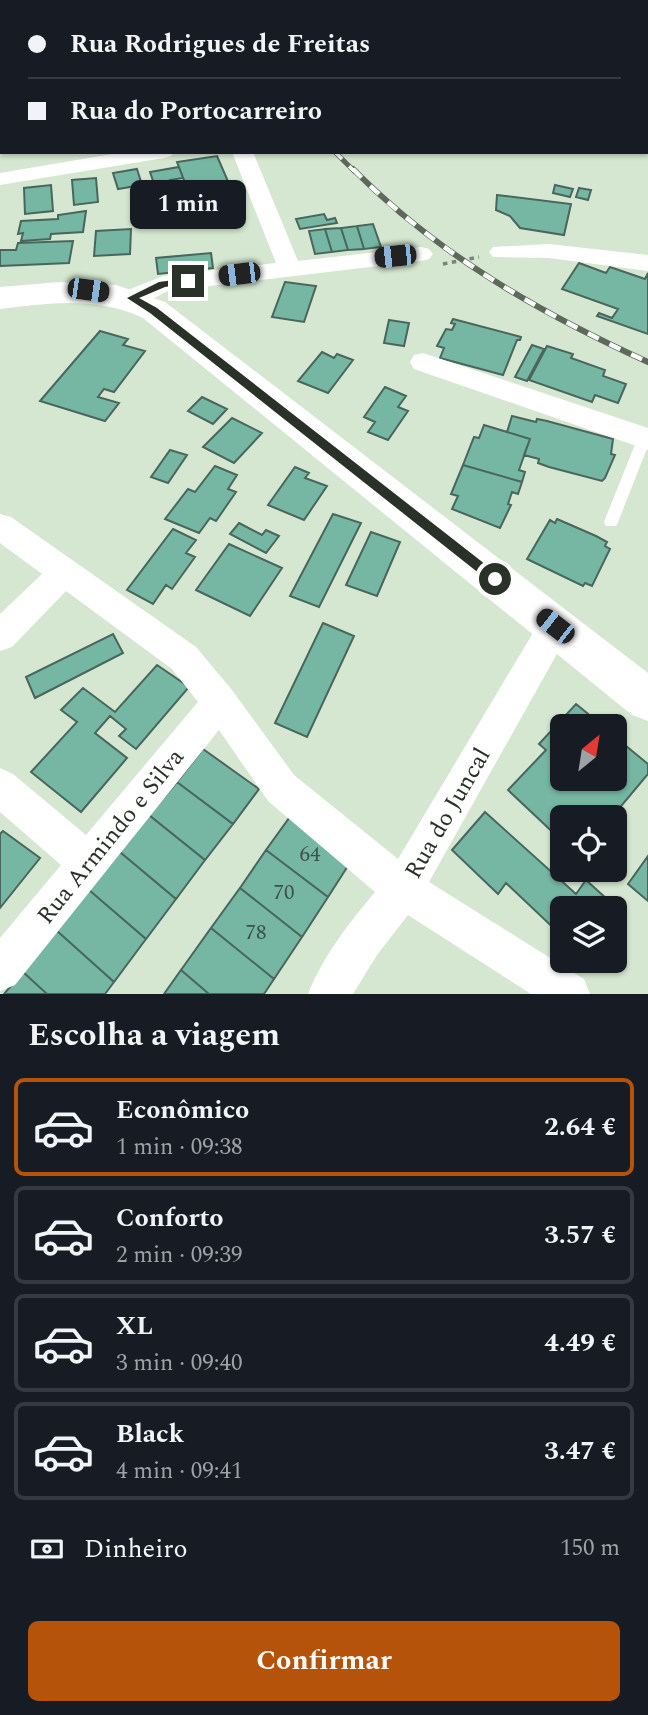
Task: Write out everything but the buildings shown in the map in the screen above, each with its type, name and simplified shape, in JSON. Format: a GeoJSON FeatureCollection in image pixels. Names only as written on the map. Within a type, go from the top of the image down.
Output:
{"type":"FeatureCollection","features":[{"type":"Feature","properties":{"kind":"main road"},"geometry":{"type":"LineString","coordinates":[[0,299],[88,290],[132,298],[154,310],[648,700]]}},
{"type":"Feature","properties":{"kind":"street"},"geometry":{"type":"LineString","coordinates":[[0,172],[14,154]]}},
{"type":"Feature","properties":{"kind":"street"},"geometry":{"type":"LineString","coordinates":[[0,179],[52,161],[139,154]]}},
{"type":"Feature","properties":{"kind":"street"},"geometry":{"type":"LineString","coordinates":[[243,154],[289,267]]}},
{"type":"Feature","properties":{"kind":"street"},"geometry":{"type":"LineString","coordinates":[[501,251],[549,251],[648,263]]}},
{"type":"Feature","properties":{"kind":"street"},"geometry":{"type":"LineString","coordinates":[[132,298],[163,284],[289,267],[421,254]]}},
{"type":"Feature","properties":{"kind":"street"},"geometry":{"type":"LineString","coordinates":[[422,362],[647,438]]}},
{"type":"Feature","properties":{"kind":"street"},"geometry":{"type":"LineString","coordinates":[[0,526],[184,658],[220,702],[281,788],[403,889],[569,994]]}},
{"type":"Feature","properties":{"kind":"street"},"geometry":{"type":"LineString","coordinates":[[0,636],[64,573]]}},
{"type":"Feature","properties":{"kind":"street","name":"Rua do Juncal"},"geometry":{"type":"LineString","coordinates":[[329,994],[362,940],[403,889],[555,626]]}},
{"type":"Feature","properties":{"kind":"street","name":"Rua Armindo e Silva"},"geometry":{"type":"LineString","coordinates":[[0,970],[220,702]]}},
{"type":"Feature","properties":{"kind":"street"},"geometry":{"type":"LineString","coordinates":[[0,787],[89,863]]}},
{"type":"Feature","properties":{"kind":"lane"},"geometry":{"type":"LineString","coordinates":[[611,522],[647,438]]}},
{"type":"Feature","properties":{"kind":"path"},"geometry":{"type":"LineString","coordinates":[[421,254],[428,259],[435,258],[443,264],[495,255],[500,258],[501,251]]}},
{"type":"Feature","properties":{"kind":"railway"},"geometry":{"type":"LineString","coordinates":[[337,154],[354,171]]}},
{"type":"Feature","properties":{"kind":"railway"},"geometry":{"type":"LineString","coordinates":[[353,169],[419,228],[491,279],[568,323],[648,362]]}},
{"type":"Feature","properties":{"kind":"route"},"geometry":{"type":"LineString","coordinates":[[188,281],[163,284],[132,298],[154,310],[495,579]]}}]}
